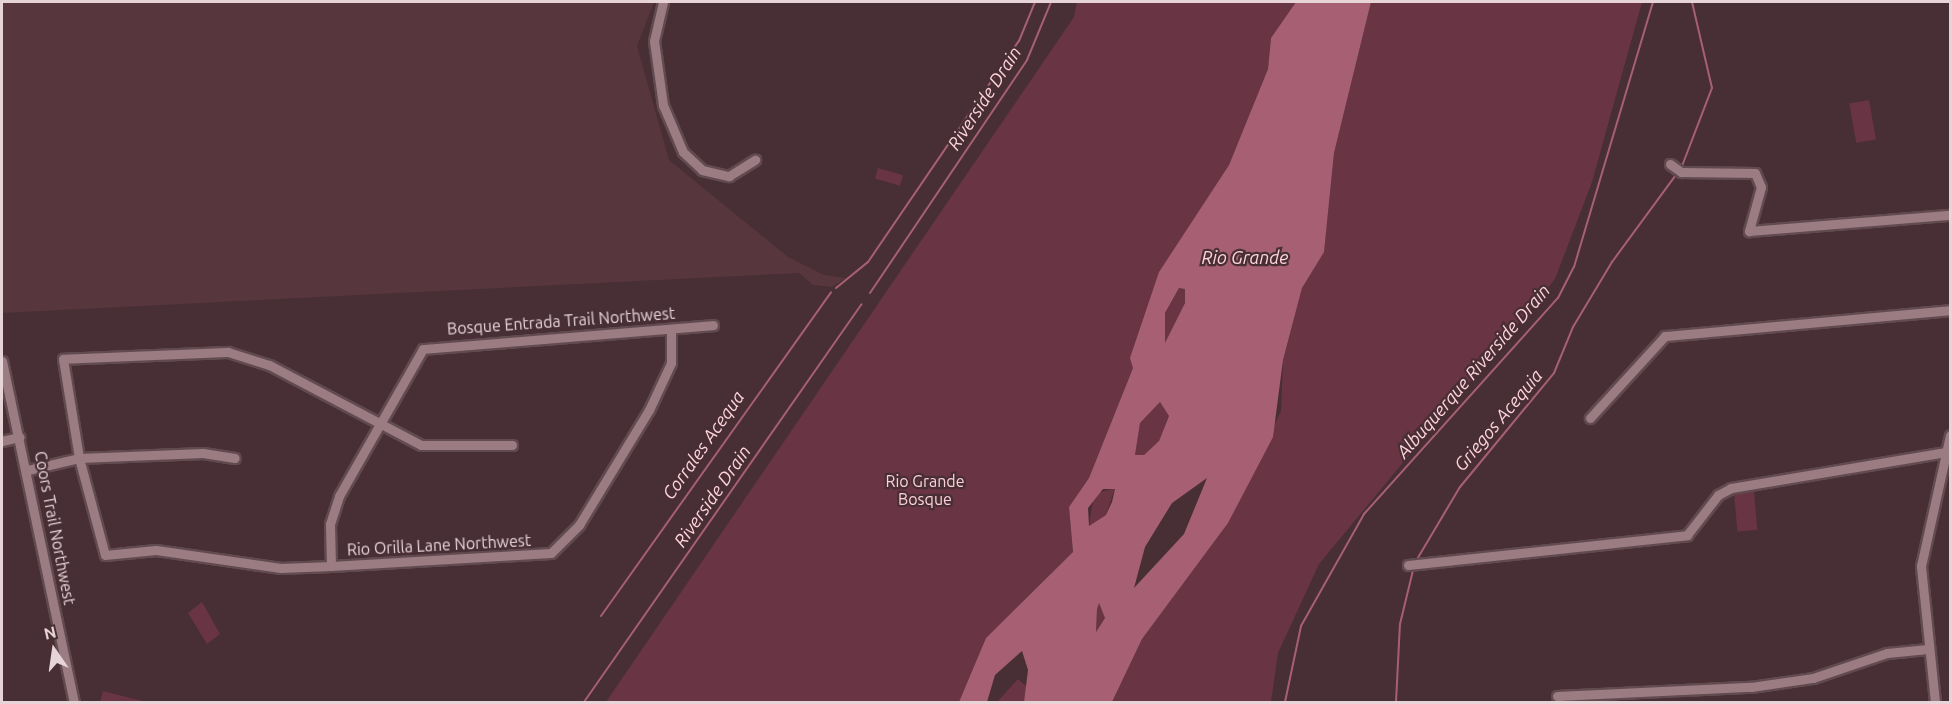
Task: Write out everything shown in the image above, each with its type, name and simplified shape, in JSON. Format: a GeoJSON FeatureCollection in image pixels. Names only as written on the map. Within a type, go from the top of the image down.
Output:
{"type":"FeatureCollection","features":[{"type":"Feature","properties":{"kind":"street"},"geometry":{"type":"LineString","coordinates":[[663,2],[654,41],[663,105],[683,152],[702,170],[729,176],[755,160]]}},
{"type":"Feature","properties":{"kind":"street"},"geometry":{"type":"LineString","coordinates":[[1670,164],[1681,172],[1755,173],[1761,187],[1749,231],[1950,215]]}},
{"type":"Feature","properties":{"kind":"street"},"geometry":{"type":"LineString","coordinates":[[1590,418],[1665,336],[1950,310]]}},
{"type":"Feature","properties":{"kind":"street","name":"Bosque Entrada Trail Northwest"},"geometry":{"type":"LineString","coordinates":[[380,420],[423,349],[712,325]]}},
{"type":"Feature","properties":{"kind":"street","name":"Rio Orilla Lane Northwest"},"geometry":{"type":"LineString","coordinates":[[80,458],[105,555],[156,550],[281,568],[552,553],[579,525],[650,410],[671,363],[670,329]]}},
{"type":"Feature","properties":{"kind":"street"},"geometry":{"type":"LineString","coordinates":[[80,458],[63,359],[228,352],[270,365],[380,420],[422,445],[470,449],[512,445]]}},
{"type":"Feature","properties":{"kind":"street","name":"Coors Trail Northwest"},"geometry":{"type":"LineString","coordinates":[[2,361],[28,470],[74,702]]}},
{"type":"Feature","properties":{"kind":"street"},"geometry":{"type":"LineString","coordinates":[[331,566],[330,524],[339,496],[380,420]]}},
{"type":"Feature","properties":{"kind":"street"},"geometry":{"type":"LineString","coordinates":[[1935,702],[1921,566],[1950,435]]}},
{"type":"Feature","properties":{"kind":"street"},"geometry":{"type":"LineString","coordinates":[[2,441],[20,436]]}},
{"type":"Feature","properties":{"kind":"street"},"geometry":{"type":"LineString","coordinates":[[1409,565],[1687,535],[1718,495],[1731,488],[1946,452]]}},
{"type":"Feature","properties":{"kind":"street"},"geometry":{"type":"LineString","coordinates":[[28,470],[80,458],[203,453],[235,458]]}},
{"type":"Feature","properties":{"kind":"street"},"geometry":{"type":"LineString","coordinates":[[1557,696],[1750,687],[1814,678],[1867,657],[1928,649]]}},
{"type":"Feature","properties":{"kind":"shaded area"},"geometry":{"type":"Polygon","coordinates":[[[2,2],[654,2],[637,46],[669,160],[788,257],[824,275],[846,278],[832,287],[813,285],[799,273],[2,313],[2,2]]]}},
{"type":"Feature","properties":{"kind":"green space","name":"Rio Grande Bosque"},"geometry":{"type":"Polygon","coordinates":[[[1077,2],[1296,2],[1271,38],[1268,69],[1229,165],[1159,272],[1133,368],[1089,478],[1069,507],[1073,552],[986,638],[959,702],[606,702],[1074,17],[1077,2]]]}},
{"type":"Feature","properties":{"kind":"green space"},"geometry":{"type":"Polygon","coordinates":[[[1371,2],[1642,2],[1592,182],[1555,279],[1319,564],[1278,653],[1271,702],[1112,702],[1142,639],[1228,523],[1281,411],[1283,360],[1302,288],[1324,251],[1334,153],[1371,2]]]}},
{"type":"Feature","properties":{"kind":"green space"},"geometry":{"type":"Polygon","coordinates":[[[1869,100],[1876,139],[1856,143],[1849,103],[1869,100]]]}},
{"type":"Feature","properties":{"kind":"green space"},"geometry":{"type":"Polygon","coordinates":[[[878,168],[903,175],[900,186],[875,179],[878,168]]]}},
{"type":"Feature","properties":{"kind":"green space"},"geometry":{"type":"Polygon","coordinates":[[[1179,288],[1185,289],[1185,303],[1165,344],[1165,313],[1179,288]]]}},
{"type":"Feature","properties":{"kind":"green space"},"geometry":{"type":"Polygon","coordinates":[[[1160,402],[1169,416],[1159,441],[1144,455],[1135,455],[1140,423],[1160,402]]]}},
{"type":"Feature","properties":{"kind":"green space"},"geometry":{"type":"Polygon","coordinates":[[[1115,488],[1106,515],[1089,526],[1094,494],[1115,488]]]}},
{"type":"Feature","properties":{"kind":"green space"},"geometry":{"type":"Polygon","coordinates":[[[1754,492],[1757,530],[1737,532],[1734,494],[1754,492]]]}},
{"type":"Feature","properties":{"kind":"green space"},"geometry":{"type":"Polygon","coordinates":[[[202,602],[220,634],[207,644],[188,613],[202,602]]]}},
{"type":"Feature","properties":{"kind":"green space"},"geometry":{"type":"Polygon","coordinates":[[[1099,602],[1105,618],[1096,632],[1097,609],[1099,602]]]}},
{"type":"Feature","properties":{"kind":"green space"},"geometry":{"type":"Polygon","coordinates":[[[1018,679],[1027,687],[1024,702],[997,702],[1018,679]]]}},
{"type":"Feature","properties":{"kind":"green space"},"geometry":{"type":"Polygon","coordinates":[[[103,691],[142,701],[142,702],[100,702],[103,691]]]}},
{"type":"Feature","properties":{"kind":"water","name":"Rio Grande"},"geometry":{"type":"Polygon","coordinates":[[[1296,2],[1371,2],[1334,153],[1324,252],[1302,288],[1283,360],[1273,437],[1228,523],[1142,639],[1112,702],[1024,702],[1028,670],[1022,651],[995,675],[987,702],[959,702],[986,638],[1073,552],[1069,507],[1089,478],[1133,368],[1130,358],[1159,272],[1229,165],[1268,69],[1271,38],[1296,2]],[[1179,288],[1165,313],[1165,343],[1185,303],[1185,289],[1179,288]],[[1160,402],[1140,423],[1135,455],[1144,455],[1159,441],[1169,416],[1160,402]],[[1207,478],[1172,503],[1145,547],[1134,588],[1184,534],[1207,478]],[[1103,489],[1088,508],[1089,526],[1106,515],[1115,489],[1103,489]],[[1099,603],[1097,609],[1096,632],[1105,618],[1099,603]]]}},
{"type":"Feature","properties":{"kind":"waterway","name":"Corrales Acequa"},"geometry":{"type":"LineString","coordinates":[[836,288],[868,262],[1019,41],[1035,2]]}},
{"type":"Feature","properties":{"kind":"waterway","name":"Riverside Drain"},"geometry":{"type":"LineString","coordinates":[[870,293],[1027,60],[1051,2]]}},
{"type":"Feature","properties":{"kind":"waterway","name":"Albuquerque Riverside Drain"},"geometry":{"type":"LineString","coordinates":[[1285,702],[1301,626],[1364,514],[1558,298],[1574,267],[1653,2]]}},
{"type":"Feature","properties":{"kind":"waterway","name":"Griegos Acequia"},"geometry":{"type":"LineString","coordinates":[[1682,166],[1712,88],[1692,2]]}},
{"type":"Feature","properties":{"kind":"waterway","name":"Griegos Acequia"},"geometry":{"type":"LineString","coordinates":[[1416,561],[1460,487],[1554,373],[1573,327],[1612,262],[1676,175]]}},
{"type":"Feature","properties":{"kind":"waterway","name":"Corrales Acequa"},"geometry":{"type":"LineString","coordinates":[[601,616],[831,292]]}},
{"type":"Feature","properties":{"kind":"waterway","name":"Riverside Drain"},"geometry":{"type":"LineString","coordinates":[[584,702],[862,304]]}},
{"type":"Feature","properties":{"kind":"waterway","name":"Griegos Acequia"},"geometry":{"type":"LineString","coordinates":[[1396,702],[1400,624],[1414,566]]}}]}
